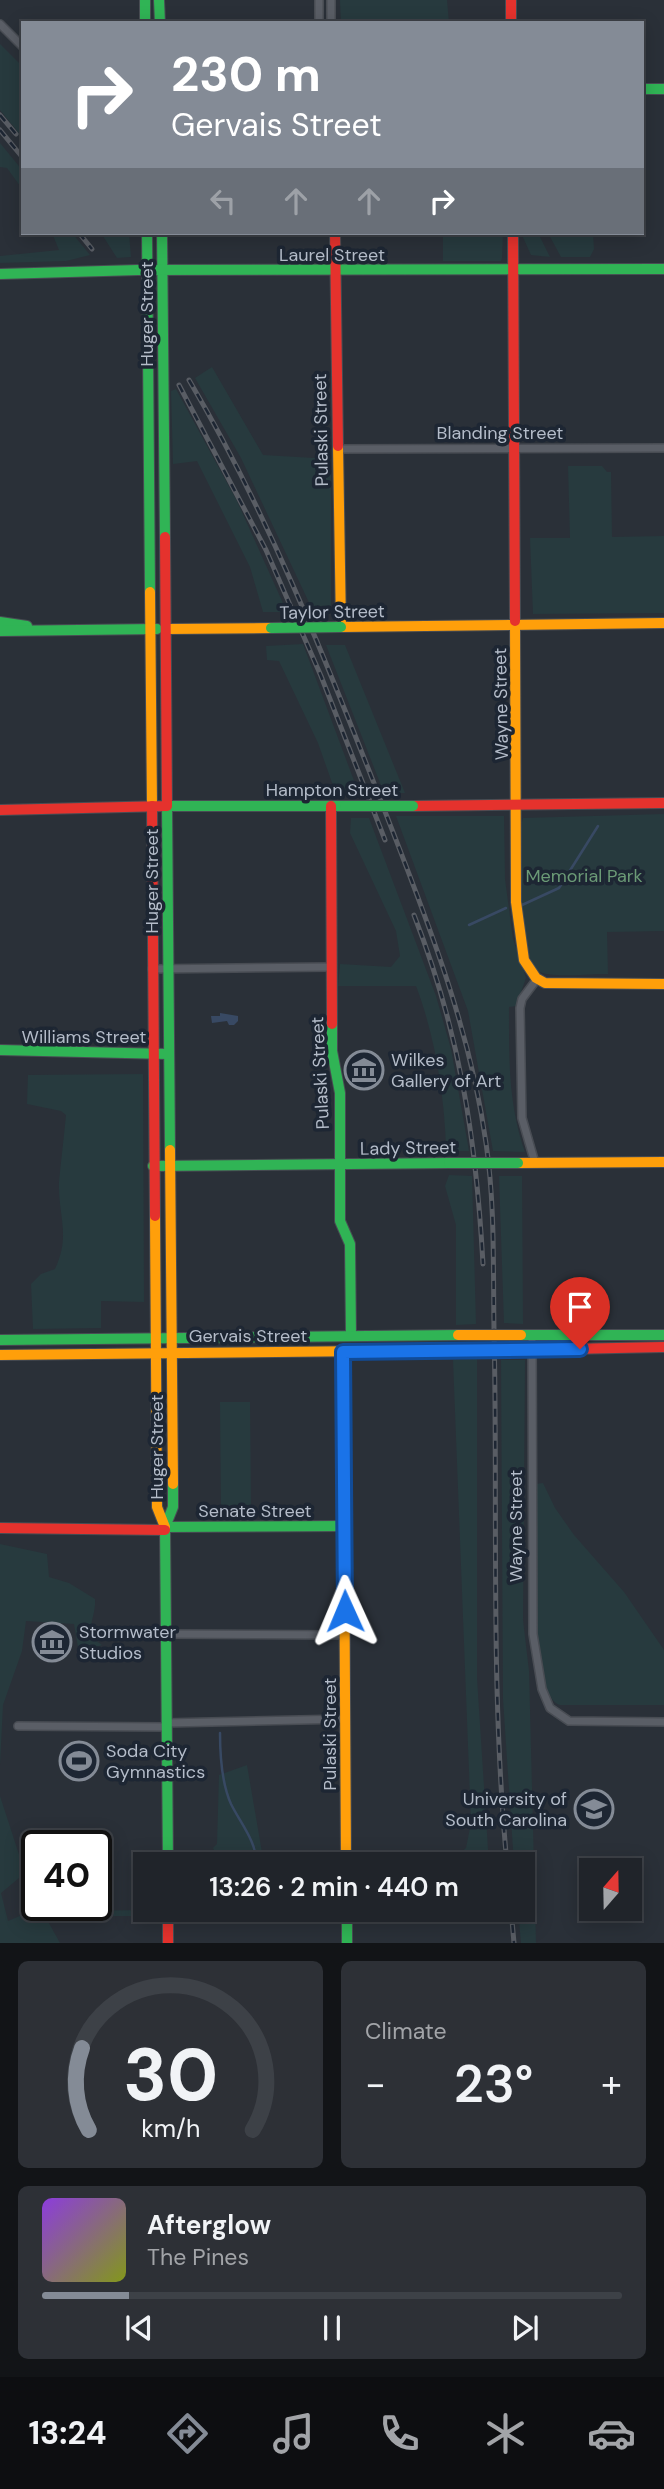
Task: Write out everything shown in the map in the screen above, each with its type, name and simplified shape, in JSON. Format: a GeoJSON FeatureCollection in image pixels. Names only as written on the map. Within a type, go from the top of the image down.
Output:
{"type":"FeatureCollection","features":[{"type":"Feature","properties":{"kind":"main road"},"geometry":{"type":"LineString","coordinates":[[145,0],[145,21]]}},
{"type":"Feature","properties":{"kind":"main road"},"geometry":{"type":"LineString","coordinates":[[159,0],[160,21]]}},
{"type":"Feature","properties":{"kind":"main road"},"geometry":{"type":"LineString","coordinates":[[511,0],[511,21]]}},
{"type":"Feature","properties":{"kind":"main road"},"geometry":{"type":"LineString","coordinates":[[644,89],[664,89]]}},
{"type":"Feature","properties":{"kind":"main road","name":"Huger Street"},"geometry":{"type":"LineString","coordinates":[[147,235],[155,1353],[157,1507],[165,1529],[168,1852]]}},
{"type":"Feature","properties":{"kind":"main road","name":"Huger Street"},"geometry":{"type":"LineString","coordinates":[[162,235],[162,467],[167,629],[168,1054],[173,1338],[173,1507],[165,1529]]}},
{"type":"Feature","properties":{"kind":"main road","name":"Pulaski Street"},"geometry":{"type":"LineString","coordinates":[[335,235],[341,627]]}},
{"type":"Feature","properties":{"kind":"main road","name":"Wayne Street"},"geometry":{"type":"LineString","coordinates":[[513,235],[517,805],[514,818],[517,910],[525,964],[537,979]]}},
{"type":"Feature","properties":{"kind":"main road","name":"Laurel Street"},"geometry":{"type":"LineString","coordinates":[[0,274],[148,270],[336,272],[664,268]]}},
{"type":"Feature","properties":{"kind":"main road"},"geometry":{"type":"LineString","coordinates":[[0,622],[15,622],[41,630]]}},
{"type":"Feature","properties":{"kind":"main road","name":"Taylor Street"},"geometry":{"type":"LineString","coordinates":[[0,631],[664,623]]}},
{"type":"Feature","properties":{"kind":"main road","name":"Hampton Street"},"geometry":{"type":"LineString","coordinates":[[0,809],[664,803]]}},
{"type":"Feature","properties":{"kind":"main road","name":"Pulaski Street"},"geometry":{"type":"LineString","coordinates":[[331,806],[332,1051],[339,1087],[341,1221],[350,1244],[351,1336]]}},
{"type":"Feature","properties":{"kind":"main road"},"geometry":{"type":"LineString","coordinates":[[537,979],[545,983],[664,984]]}},
{"type":"Feature","properties":{"kind":"main road","name":"Williams Street"},"geometry":{"type":"LineString","coordinates":[[0,1050],[168,1054]]}},
{"type":"Feature","properties":{"kind":"main road","name":"Lady Street"},"geometry":{"type":"LineString","coordinates":[[153,1167],[664,1162]]}},
{"type":"Feature","properties":{"kind":"main road","name":"Gervais Street"},"geometry":{"type":"LineString","coordinates":[[0,1340],[664,1335]]}},
{"type":"Feature","properties":{"kind":"main road"},"geometry":{"type":"LineString","coordinates":[[343,1352],[348,1344],[375,1342],[381,1336]]}},
{"type":"Feature","properties":{"kind":"main road","name":"Gervais Street"},"geometry":{"type":"LineString","coordinates":[[0,1355],[664,1347]]}},
{"type":"Feature","properties":{"kind":"main road","name":"Pulaski Street"},"geometry":{"type":"LineString","coordinates":[[343,1352],[346,1852]]}},
{"type":"Feature","properties":{"kind":"main road","name":"Senate Street"},"geometry":{"type":"LineString","coordinates":[[0,1528],[344,1526]]}},
{"type":"Feature","properties":{"kind":"main road"},"geometry":{"type":"LineString","coordinates":[[168,1922],[168,1943]]}},
{"type":"Feature","properties":{"kind":"main road"},"geometry":{"type":"LineString","coordinates":[[347,1922],[347,1943]]}},
{"type":"Feature","properties":{"kind":"street"},"geometry":{"type":"LineString","coordinates":[[319,0],[319,21]]}},
{"type":"Feature","properties":{"kind":"street"},"geometry":{"type":"LineString","coordinates":[[331,0],[331,21]]}},
{"type":"Feature","properties":{"kind":"street"},"geometry":{"type":"LineString","coordinates":[[0,24],[21,45]]}},
{"type":"Feature","properties":{"kind":"street","name":"Blanding Street"},"geometry":{"type":"LineString","coordinates":[[337,449],[664,447]]}},
{"type":"Feature","properties":{"kind":"street"},"geometry":{"type":"LineString","coordinates":[[152,969],[332,967]]}},
{"type":"Feature","properties":{"kind":"street"},"geometry":{"type":"LineString","coordinates":[[535,1163],[522,1118],[520,1009],[523,999],[537,979]]}},
{"type":"Feature","properties":{"kind":"street","name":"Wayne Street"},"geometry":{"type":"LineString","coordinates":[[527,1335],[533,1634],[538,1672],[547,1702],[554,1712],[564,1719],[575,1721],[664,1722]]}},
{"type":"Feature","properties":{"kind":"street"},"geometry":{"type":"LineString","coordinates":[[166,1634],[345,1635]]}},
{"type":"Feature","properties":{"kind":"street"},"geometry":{"type":"LineString","coordinates":[[18,1726],[166,1725],[346,1719]]}},
{"type":"Feature","properties":{"kind":"green space"},"geometry":{"type":"Polygon","coordinates":[[[340,0],[447,0],[449,21],[341,21],[340,0]]]}},
{"type":"Feature","properties":{"kind":"green space"},"geometry":{"type":"Polygon","coordinates":[[[0,44],[21,65],[21,136],[0,110],[0,44]]]}},
{"type":"Feature","properties":{"kind":"green space"},"geometry":{"type":"Polygon","coordinates":[[[0,143],[21,169],[21,187],[7,168],[0,167],[0,143]]]}},
{"type":"Feature","properties":{"kind":"green space"},"geometry":{"type":"Polygon","coordinates":[[[53,235],[74,235],[90,255],[66,261],[0,263],[0,256],[59,250],[53,235]]]}},
{"type":"Feature","properties":{"kind":"green space"},"geometry":{"type":"Polygon","coordinates":[[[102,235],[129,235],[131,257],[117,258],[102,235]]]}},
{"type":"Feature","properties":{"kind":"green space"},"geometry":{"type":"Polygon","coordinates":[[[443,235],[503,235],[501,261],[443,261],[443,235]]]}},
{"type":"Feature","properties":{"kind":"green space"},"geometry":{"type":"Polygon","coordinates":[[[522,235],[539,235],[550,257],[531,255],[522,235]]]}},
{"type":"Feature","properties":{"kind":"green space"},"geometry":{"type":"Polygon","coordinates":[[[549,235],[593,235],[594,249],[590,257],[561,257],[549,235]]]}},
{"type":"Feature","properties":{"kind":"green space"},"geometry":{"type":"Polygon","coordinates":[[[212,367],[263,455],[331,459],[331,610],[313,611],[241,458],[195,378],[212,367]]]}},
{"type":"Feature","properties":{"kind":"green space"},"geometry":{"type":"Polygon","coordinates":[[[176,389],[237,501],[287,612],[263,612],[250,567],[197,461],[173,464],[171,391],[176,389]]]}},
{"type":"Feature","properties":{"kind":"green space"},"geometry":{"type":"Polygon","coordinates":[[[568,466],[602,466],[607,472],[611,472],[612,537],[664,536],[664,613],[533,614],[530,538],[570,538],[568,466]]]}},
{"type":"Feature","properties":{"kind":"green space"},"geometry":{"type":"Polygon","coordinates":[[[303,644],[359,794],[336,794],[318,743],[279,661],[267,660],[266,646],[303,644]]]}},
{"type":"Feature","properties":{"kind":"green space"},"geometry":{"type":"Polygon","coordinates":[[[326,645],[345,645],[405,793],[384,793],[326,645]]]}},
{"type":"Feature","properties":{"kind":"green space","name":"Memorial Park"},"geometry":{"type":"Polygon","coordinates":[[[664,814],[664,931],[607,932],[608,974],[561,975],[538,971],[532,962],[523,923],[520,849],[523,818],[664,814]]]}},
{"type":"Feature","properties":{"kind":"green space"},"geometry":{"type":"Polygon","coordinates":[[[396,816],[504,816],[505,879],[513,939],[526,978],[516,1006],[509,1007],[512,1098],[525,1152],[493,1151],[468,1011],[396,816]]]}},
{"type":"Feature","properties":{"kind":"green space"},"geometry":{"type":"Polygon","coordinates":[[[351,818],[369,818],[436,996],[451,1049],[469,1151],[449,1151],[446,1146],[437,1065],[416,986],[338,986],[340,964],[391,967],[400,956],[396,931],[350,833],[351,818]]]}},
{"type":"Feature","properties":{"kind":"green space"},"geometry":{"type":"Polygon","coordinates":[[[143,1074],[144,1302],[101,1301],[101,1328],[33,1329],[31,1284],[41,1274],[55,1269],[62,1246],[59,1182],[66,1115],[61,1111],[27,1104],[28,1075],[143,1074]]]}},
{"type":"Feature","properties":{"kind":"green space"},"geometry":{"type":"Polygon","coordinates":[[[449,1175],[472,1176],[476,1324],[456,1325],[456,1225],[445,1186],[449,1175]]]}},
{"type":"Feature","properties":{"kind":"green space"},"geometry":{"type":"Polygon","coordinates":[[[499,1176],[522,1176],[523,1324],[504,1323],[499,1176]]]}},
{"type":"Feature","properties":{"kind":"green space"},"geometry":{"type":"Polygon","coordinates":[[[477,1359],[477,1678],[488,1852],[462,1852],[466,1848],[471,1823],[453,1360],[477,1359]]]}},
{"type":"Feature","properties":{"kind":"green space"},"geometry":{"type":"Polygon","coordinates":[[[501,1360],[525,1360],[523,1620],[529,1671],[534,1852],[513,1852],[503,1699],[501,1360]]]}},
{"type":"Feature","properties":{"kind":"green space"},"geometry":{"type":"Polygon","coordinates":[[[220,1402],[250,1402],[251,1507],[221,1506],[220,1402]]]}},
{"type":"Feature","properties":{"kind":"green space"},"geometry":{"type":"Polygon","coordinates":[[[543,1483],[555,1508],[574,1535],[624,1592],[664,1650],[664,1705],[560,1705],[549,1693],[541,1670],[534,1604],[536,1484],[543,1483]]]}},
{"type":"Feature","properties":{"kind":"green space"},"geometry":{"type":"Polygon","coordinates":[[[0,1544],[47,1554],[49,1577],[69,1583],[95,1599],[91,1637],[102,1645],[79,1653],[74,1624],[26,1621],[22,1651],[3,1705],[0,1765],[0,1544]]]}},
{"type":"Feature","properties":{"kind":"green space"},"geometry":{"type":"Polygon","coordinates":[[[247,1765],[262,1852],[215,1852],[213,1848],[217,1844],[219,1775],[247,1765]]]}},
{"type":"Feature","properties":{"kind":"green space"},"geometry":{"type":"Polygon","coordinates":[[[0,1796],[21,1861],[21,1876],[1,1893],[8,1921],[21,1915],[21,1921],[48,1921],[60,1943],[0,1943],[0,1796]]]}},
{"type":"Feature","properties":{"kind":"green space"},"geometry":{"type":"Polygon","coordinates":[[[535,1904],[536,1943],[521,1943],[519,1922],[535,1922],[535,1904]]]}},
{"type":"Feature","properties":{"kind":"green space"},"geometry":{"type":"Polygon","coordinates":[[[112,1910],[133,1910],[133,1916],[112,1916],[112,1910]]]}},
{"type":"Feature","properties":{"kind":"water"},"geometry":{"type":"Polygon","coordinates":[[[220,1013],[238,1016],[238,1021],[234,1025],[229,1025],[227,1021],[212,1023],[211,1016],[220,1016],[220,1013]]]}},
{"type":"Feature","properties":{"kind":"waterway"},"geometry":{"type":"LineString","coordinates":[[522,905],[559,888],[598,826]]}},
{"type":"Feature","properties":{"kind":"waterway"},"geometry":{"type":"LineString","coordinates":[[469,925],[506,908]]}},
{"type":"Feature","properties":{"kind":"waterway"},"geometry":{"type":"LineString","coordinates":[[220,1733],[225,1788],[255,1852]]}},
{"type":"Feature","properties":{"kind":"railway"},"geometry":{"type":"LineString","coordinates":[[0,115],[16,134]]}},
{"type":"Feature","properties":{"kind":"railway"},"geometry":{"type":"LineString","coordinates":[[0,130],[21,156]]}},
{"type":"Feature","properties":{"kind":"railway"},"geometry":{"type":"LineString","coordinates":[[81,235],[92,249]]}},
{"type":"Feature","properties":{"kind":"railway"},"geometry":{"type":"LineString","coordinates":[[189,380],[269,532],[337,689],[443,966],[478,1098],[489,1166],[492,1212],[496,1663],[506,1852]]}},
{"type":"Feature","properties":{"kind":"railway"},"geometry":{"type":"LineString","coordinates":[[179,385],[266,550],[321,676],[385,840]]}},
{"type":"Feature","properties":{"kind":"railway"},"geometry":{"type":"LineString","coordinates":[[414,915],[443,1002],[463,1087],[476,1173],[483,1264]]}},
{"type":"Feature","properties":{"kind":"railway"},"geometry":{"type":"LineString","coordinates":[[512,1922],[514,1943]]}},
{"type":"Feature","properties":{"kind":"traffic: fast"},"geometry":{"type":"LineString","coordinates":[[145,0],[145,21]]}},
{"type":"Feature","properties":{"kind":"traffic: fast"},"geometry":{"type":"LineString","coordinates":[[159,0],[160,21]]}},
{"type":"Feature","properties":{"kind":"traffic: fast"},"geometry":{"type":"LineString","coordinates":[[644,89],[664,89]]}},
{"type":"Feature","properties":{"kind":"traffic: fast"},"geometry":{"type":"LineString","coordinates":[[147,235],[150,592]]}},
{"type":"Feature","properties":{"kind":"traffic: fast"},"geometry":{"type":"LineString","coordinates":[[162,235],[165,537]]}},
{"type":"Feature","properties":{"kind":"traffic: fast"},"geometry":{"type":"LineString","coordinates":[[0,274],[138,270],[664,269]]}},
{"type":"Feature","properties":{"kind":"traffic: fast"},"geometry":{"type":"LineString","coordinates":[[0,622],[27,626]]}},
{"type":"Feature","properties":{"kind":"traffic: fast"},"geometry":{"type":"LineString","coordinates":[[271,628],[341,627]]}},
{"type":"Feature","properties":{"kind":"traffic: fast"},"geometry":{"type":"LineString","coordinates":[[0,631],[157,629]]}},
{"type":"Feature","properties":{"kind":"traffic: fast"},"geometry":{"type":"LineString","coordinates":[[167,806],[345,806]]}},
{"type":"Feature","properties":{"kind":"traffic: fast"},"geometry":{"type":"LineString","coordinates":[[167,806],[170,1150]]}},
{"type":"Feature","properties":{"kind":"traffic: fast"},"geometry":{"type":"LineString","coordinates":[[345,806],[413,806]]}},
{"type":"Feature","properties":{"kind":"traffic: fast"},"geometry":{"type":"LineString","coordinates":[[332,1024],[332,1051],[340,1093],[340,1221],[350,1244],[351,1336]]}},
{"type":"Feature","properties":{"kind":"traffic: fast"},"geometry":{"type":"LineString","coordinates":[[0,1050],[168,1054]]}},
{"type":"Feature","properties":{"kind":"traffic: fast"},"geometry":{"type":"LineString","coordinates":[[153,1166],[449,1163]]}},
{"type":"Feature","properties":{"kind":"traffic: fast"},"geometry":{"type":"LineString","coordinates":[[449,1163],[518,1163]]}},
{"type":"Feature","properties":{"kind":"traffic: fast"},"geometry":{"type":"LineString","coordinates":[[0,1340],[458,1335]]}},
{"type":"Feature","properties":{"kind":"traffic: fast"},"geometry":{"type":"LineString","coordinates":[[521,1335],[664,1335]]}},
{"type":"Feature","properties":{"kind":"traffic: fast"},"geometry":{"type":"LineString","coordinates":[[168,1852],[165,1527],[173,1507],[173,1484]]}},
{"type":"Feature","properties":{"kind":"traffic: fast"},"geometry":{"type":"LineString","coordinates":[[165,1527],[344,1526]]}},
{"type":"Feature","properties":{"kind":"traffic: fast"},"geometry":{"type":"LineString","coordinates":[[347,1922],[347,1943]]}},
{"type":"Feature","properties":{"kind":"traffic: slow"},"geometry":{"type":"LineString","coordinates":[[338,446],[341,627],[664,623]]}},
{"type":"Feature","properties":{"kind":"traffic: slow"},"geometry":{"type":"LineString","coordinates":[[150,592],[152,806]]}},
{"type":"Feature","properties":{"kind":"traffic: slow"},"geometry":{"type":"LineString","coordinates":[[515,621],[516,902],[524,960],[536,978],[545,983],[664,984]]}},
{"type":"Feature","properties":{"kind":"traffic: slow"},"geometry":{"type":"LineString","coordinates":[[167,629],[271,628]]}},
{"type":"Feature","properties":{"kind":"traffic: slow"},"geometry":{"type":"LineString","coordinates":[[170,1150],[173,1484]]}},
{"type":"Feature","properties":{"kind":"traffic: slow"},"geometry":{"type":"LineString","coordinates":[[518,1163],[664,1162]]}},
{"type":"Feature","properties":{"kind":"traffic: slow"},"geometry":{"type":"LineString","coordinates":[[155,1216],[157,1507],[165,1527]]}},
{"type":"Feature","properties":{"kind":"traffic: slow"},"geometry":{"type":"LineString","coordinates":[[458,1335],[521,1335]]}},
{"type":"Feature","properties":{"kind":"traffic: slow"},"geometry":{"type":"LineString","coordinates":[[0,1355],[459,1350]]}},
{"type":"Feature","properties":{"kind":"traffic: slow"},"geometry":{"type":"LineString","coordinates":[[459,1350],[521,1350]]}},
{"type":"Feature","properties":{"kind":"traffic: slow"},"geometry":{"type":"LineString","coordinates":[[343,1351],[346,1852]]}},
{"type":"Feature","properties":{"kind":"traffic: jam"},"geometry":{"type":"LineString","coordinates":[[511,0],[511,21]]}},
{"type":"Feature","properties":{"kind":"traffic: jam"},"geometry":{"type":"LineString","coordinates":[[335,235],[338,446]]}},
{"type":"Feature","properties":{"kind":"traffic: jam"},"geometry":{"type":"LineString","coordinates":[[513,235],[515,621]]}},
{"type":"Feature","properties":{"kind":"traffic: jam"},"geometry":{"type":"LineString","coordinates":[[0,810],[167,806],[165,537]]}},
{"type":"Feature","properties":{"kind":"traffic: jam"},"geometry":{"type":"LineString","coordinates":[[413,806],[664,803]]}},
{"type":"Feature","properties":{"kind":"traffic: jam"},"geometry":{"type":"LineString","coordinates":[[152,806],[155,1216]]}},
{"type":"Feature","properties":{"kind":"traffic: jam"},"geometry":{"type":"LineString","coordinates":[[331,806],[332,1024]]}},
{"type":"Feature","properties":{"kind":"traffic: jam"},"geometry":{"type":"LineString","coordinates":[[521,1350],[664,1347]]}},
{"type":"Feature","properties":{"kind":"traffic: jam"},"geometry":{"type":"LineString","coordinates":[[0,1528],[165,1530]]}},
{"type":"Feature","properties":{"kind":"traffic: jam"},"geometry":{"type":"LineString","coordinates":[[168,1922],[168,1943]]}},
{"type":"Feature","properties":{"kind":"place","name":"Wilkes Gallery of Art"},"geometry":{"type":"Point","coordinates":[364,1070]}},
{"type":"Feature","properties":{"kind":"place","name":"Stormwater Studios"},"geometry":{"type":"Point","coordinates":[52,1642]}},
{"type":"Feature","properties":{"kind":"place","name":"Soda City Gymnastics"},"geometry":{"type":"Point","coordinates":[79,1761]}},
{"type":"Feature","properties":{"kind":"place","name":"University of South Carolina"},"geometry":{"type":"Point","coordinates":[594,1809]}},
{"type":"Feature","properties":{"kind":"route"},"geometry":{"type":"LineString","coordinates":[[345,1611],[343,1352],[580,1349]]}}]}
